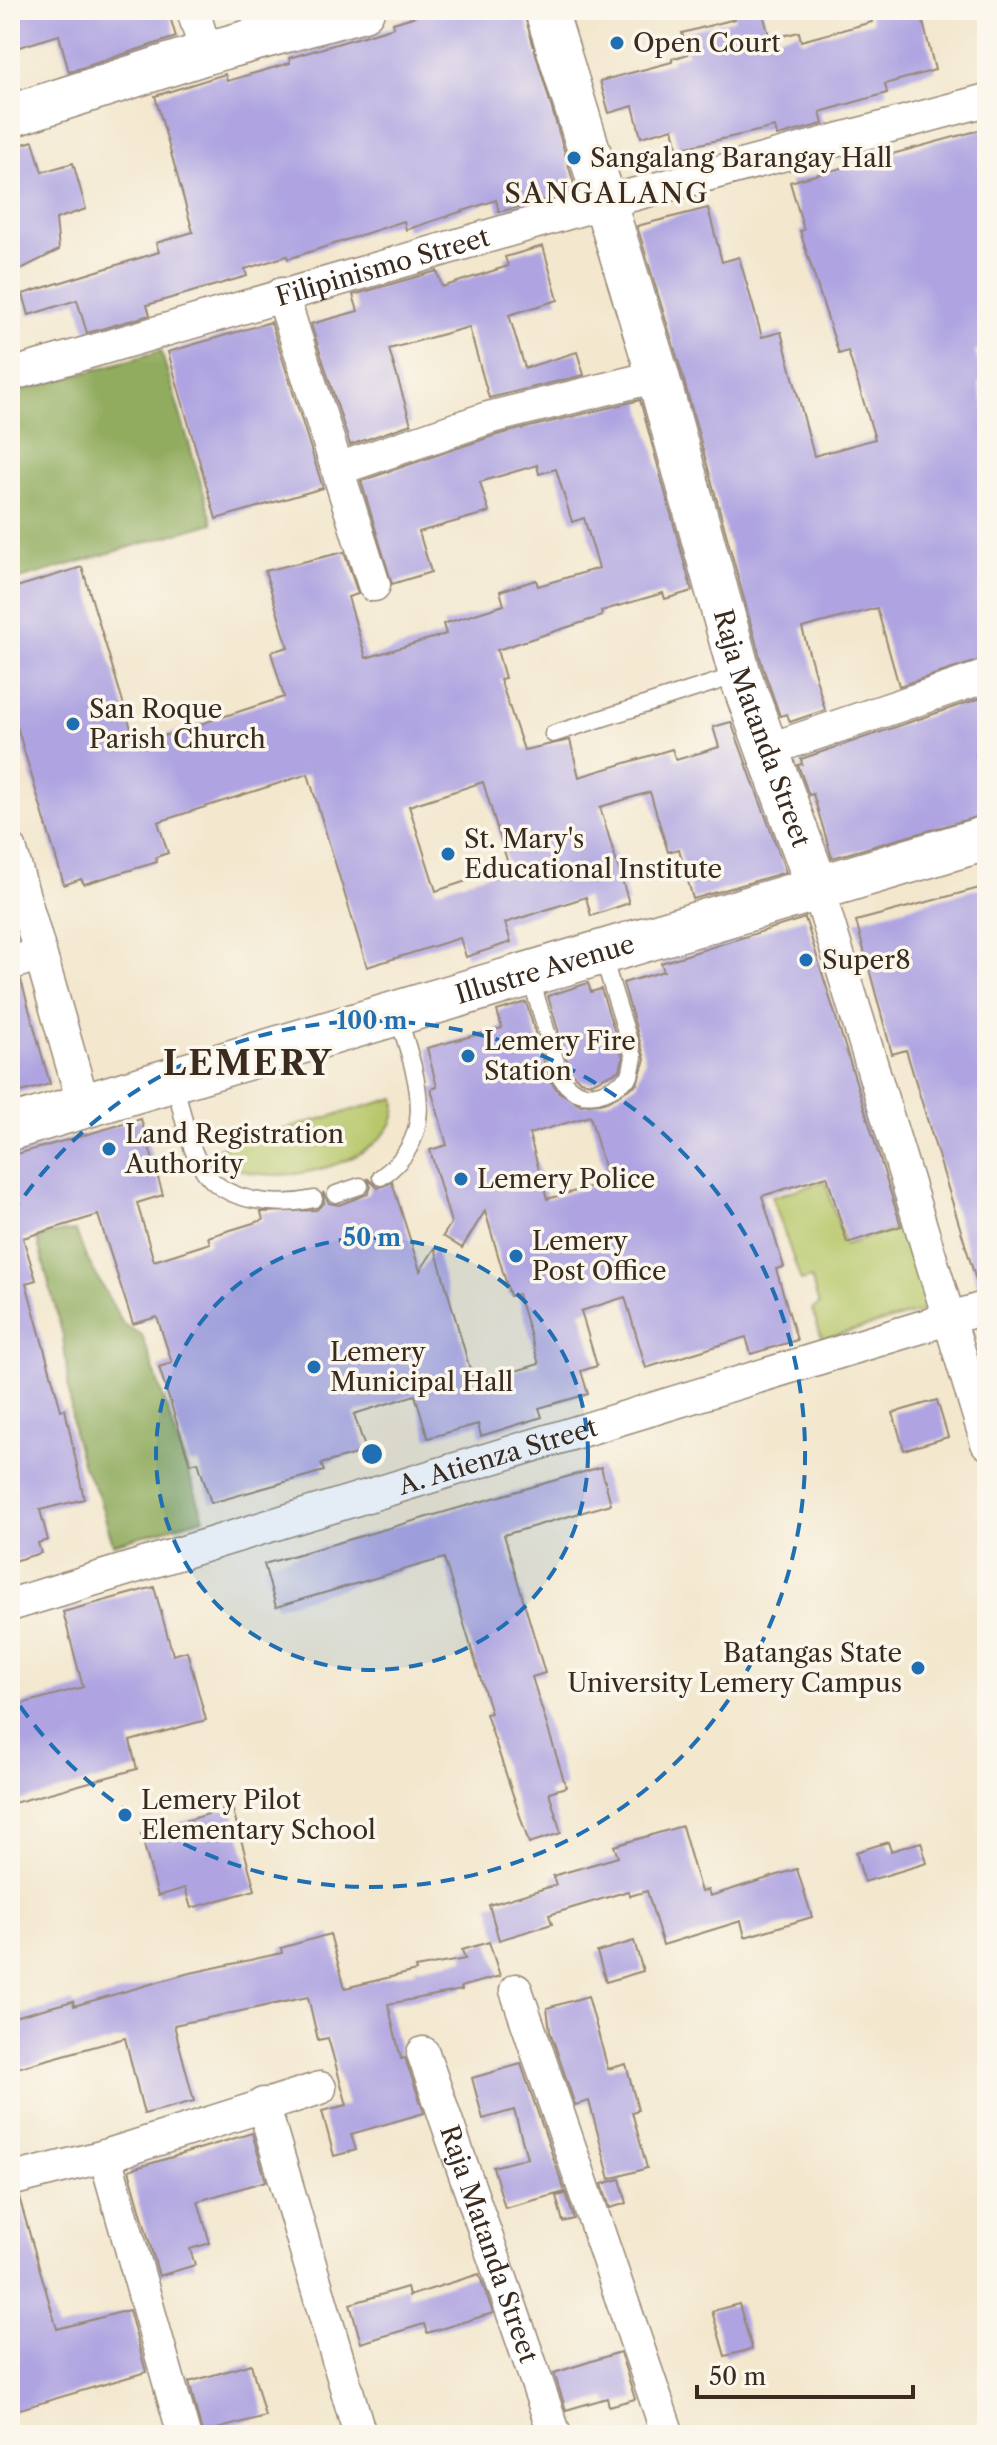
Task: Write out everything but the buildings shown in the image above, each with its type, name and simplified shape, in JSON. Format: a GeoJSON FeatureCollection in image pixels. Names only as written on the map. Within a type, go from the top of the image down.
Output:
{"type":"FeatureCollection","features":[{"type":"Feature","properties":{"kind":"main road","name":"Illustre Avenue"},"geometry":{"type":"LineString","coordinates":[[10,1128],[987,838]]}},
{"type":"Feature","properties":{"kind":"street"},"geometry":{"type":"LineString","coordinates":[[193,10],[206,53]]}},
{"type":"Feature","properties":{"kind":"street"},"geometry":{"type":"LineString","coordinates":[[10,116],[206,53],[363,10]]}},
{"type":"Feature","properties":{"kind":"street","name":"Raja Matanda Street"},"geometry":{"type":"LineString","coordinates":[[546,10],[658,376],[740,675],[818,889],[946,1317],[987,1443]]}},
{"type":"Feature","properties":{"kind":"street","name":"Filipinismo Street"},"geometry":{"type":"LineString","coordinates":[[10,375],[606,202],[987,100]]}},
{"type":"Feature","properties":{"kind":"street"},"geometry":{"type":"LineString","coordinates":[[282,294],[374,585]]}},
{"type":"Feature","properties":{"kind":"street"},"geometry":{"type":"LineString","coordinates":[[338,469],[488,418],[658,376]]}},
{"type":"Feature","properties":{"kind":"street"},"geometry":{"type":"LineString","coordinates":[[767,750],[987,676]]}},
{"type":"Feature","properties":{"kind":"street"},"geometry":{"type":"LineString","coordinates":[[10,848],[24,959],[84,1106]]}},
{"type":"Feature","properties":{"kind":"street","name":"A. Atienza Street"},"geometry":{"type":"LineString","coordinates":[[10,1605],[987,1307]]}},
{"type":"Feature","properties":{"kind":"street"},"geometry":{"type":"LineString","coordinates":[[516,1990],[668,2435]]}},
{"type":"Feature","properties":{"kind":"street","name":"Raja Matanda Street"},"geometry":{"type":"LineString","coordinates":[[423,2053],[555,2435]]}},
{"type":"Feature","properties":{"kind":"street"},"geometry":{"type":"LineString","coordinates":[[10,2180],[105,2156],[320,2088]]}},
{"type":"Feature","properties":{"kind":"street"},"geometry":{"type":"LineString","coordinates":[[263,2104],[360,2435]]}},
{"type":"Feature","properties":{"kind":"street"},"geometry":{"type":"LineString","coordinates":[[105,2156],[184,2435]]}},
{"type":"Feature","properties":{"kind":"lane"},"geometry":{"type":"LineString","coordinates":[[553,734],[740,675]]}},
{"type":"Feature","properties":{"kind":"lane"},"geometry":{"type":"LineString","coordinates":[[529,975],[560,1076],[568,1089],[578,1095],[590,1096],[613,1090],[630,1076],[634,1057],[602,953]]}},
{"type":"Feature","properties":{"kind":"lane"},"geometry":{"type":"LineString","coordinates":[[381,1177],[401,1161],[412,1145],[420,1110],[417,1083],[398,1014]]}},
{"type":"Feature","properties":{"kind":"lane"},"geometry":{"type":"LineString","coordinates":[[173,1080],[197,1158],[216,1183],[264,1201],[314,1199]]}},
{"type":"Feature","properties":{"kind":"lane"},"geometry":{"type":"LineString","coordinates":[[336,1194],[360,1186]]}},
{"type":"Feature","properties":{"kind":"green space"},"geometry":{"type":"Polygon","coordinates":[[[161,351],[213,523],[10,582],[10,394],[161,351]]]}},
{"type":"Feature","properties":{"kind":"green space"},"geometry":{"type":"Polygon","coordinates":[[[395,1098],[393,1121],[378,1140],[355,1156],[327,1167],[296,1174],[265,1174],[239,1169],[219,1157],[218,1148],[395,1098]]]}},
{"type":"Feature","properties":{"kind":"green space"},"geometry":{"type":"Polygon","coordinates":[[[825,1181],[845,1245],[910,1225],[930,1305],[926,1310],[822,1339],[812,1309],[819,1305],[811,1278],[801,1281],[772,1197],[825,1181]]]}},
{"type":"Feature","properties":{"kind":"green space"},"geometry":{"type":"Polygon","coordinates":[[[76,1231],[85,1255],[123,1324],[142,1335],[204,1518],[113,1544],[98,1494],[83,1466],[74,1436],[63,1336],[37,1239],[59,1232],[76,1231]]]}},
{"type":"Feature","properties":{"kind":"place","name":"Open Court"},"geometry":{"type":"Point","coordinates":[617,43]}},
{"type":"Feature","properties":{"kind":"place","name":"Sangalang Barangay Hall"},"geometry":{"type":"Point","coordinates":[574,158]}},
{"type":"Feature","properties":{"kind":"place","name":"San Roque Parish Church"},"geometry":{"type":"Point","coordinates":[73,724]}},
{"type":"Feature","properties":{"kind":"place","name":"St. Mary's Educational Institute"},"geometry":{"type":"Point","coordinates":[448,854]}},
{"type":"Feature","properties":{"kind":"place","name":"Super8"},"geometry":{"type":"Point","coordinates":[806,960]}},
{"type":"Feature","properties":{"kind":"place","name":"Lemery Fire Station"},"geometry":{"type":"Point","coordinates":[468,1056]}},
{"type":"Feature","properties":{"kind":"place","name":"Land Registration Authority"},"geometry":{"type":"Point","coordinates":[109,1149]}},
{"type":"Feature","properties":{"kind":"place","name":"Lemery Police"},"geometry":{"type":"Point","coordinates":[461,1179]}},
{"type":"Feature","properties":{"kind":"place","name":"Lemery Post Office"},"geometry":{"type":"Point","coordinates":[516,1256]}},
{"type":"Feature","properties":{"kind":"place","name":"Lemery Municipal Hall"},"geometry":{"type":"Point","coordinates":[314,1367]}},
{"type":"Feature","properties":{"kind":"place","name":"Batangas State University Lemery Campus"},"geometry":{"type":"Point","coordinates":[918,1668]}},
{"type":"Feature","properties":{"kind":"place","name":"Lemery Pilot Elementary School"},"geometry":{"type":"Point","coordinates":[125,1815]}},
{"type":"Feature","properties":{"kind":"district","name":"SANGALANG"},"geometry":{"type":"Point","coordinates":[607,193]}},
{"type":"Feature","properties":{"kind":"district","name":"LEMERY"},"geometry":{"type":"Point","coordinates":[248,1063]}}]}
